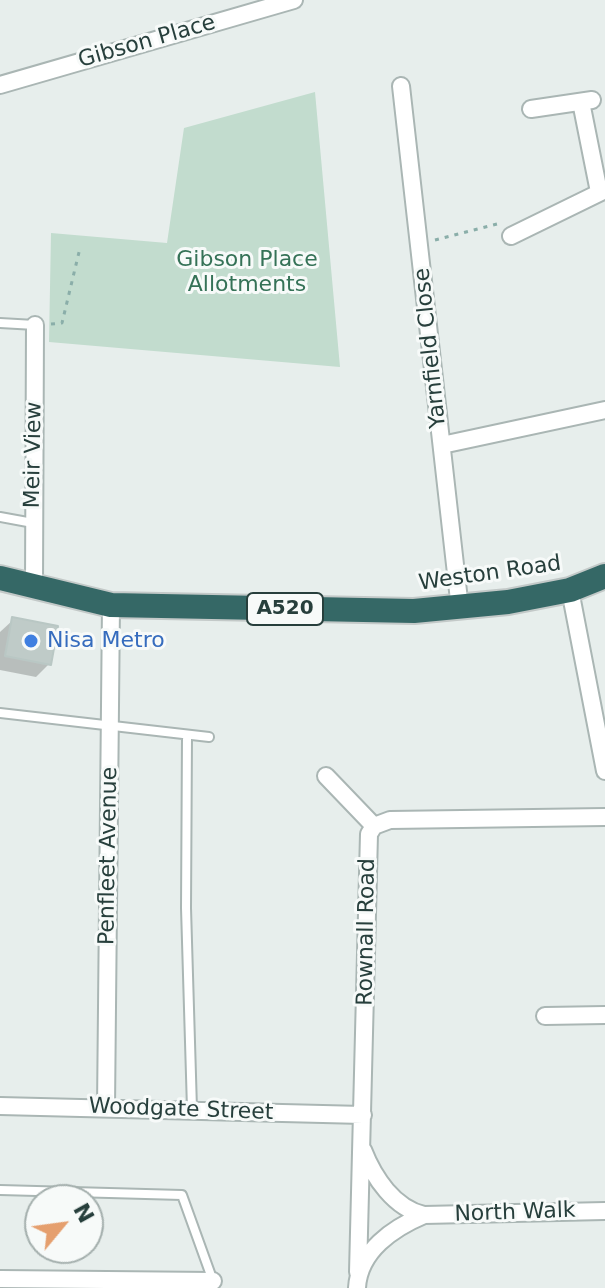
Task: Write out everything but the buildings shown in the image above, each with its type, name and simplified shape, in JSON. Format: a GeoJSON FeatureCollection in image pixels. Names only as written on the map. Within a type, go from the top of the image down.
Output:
{"type":"FeatureCollection","features":[{"type":"Feature","properties":{"kind":"highway","name":"Weston Road"},"geometry":{"type":"LineString","coordinates":[[0,578],[111,605],[460,609],[570,590],[605,576]]}},
{"type":"Feature","properties":{"kind":"street","name":"Gibson Place"},"geometry":{"type":"LineString","coordinates":[[0,85],[294,0]]}},
{"type":"Feature","properties":{"kind":"street","name":"Yarnfield Close"},"geometry":{"type":"LineString","coordinates":[[401,86],[460,609]]}},
{"type":"Feature","properties":{"kind":"street"},"geometry":{"type":"LineString","coordinates":[[511,236],[602,191],[586,101],[531,109]]}},
{"type":"Feature","properties":{"kind":"street","name":"Meir View"},"geometry":{"type":"LineString","coordinates":[[34,585],[35,325]]}},
{"type":"Feature","properties":{"kind":"street"},"geometry":{"type":"LineString","coordinates":[[442,445],[605,410]]}},
{"type":"Feature","properties":{"kind":"street"},"geometry":{"type":"LineString","coordinates":[[570,590],[605,771]]}},
{"type":"Feature","properties":{"kind":"street","name":"Penfleet Avenue"},"geometry":{"type":"LineString","coordinates":[[106,1107],[111,605]]}},
{"type":"Feature","properties":{"kind":"street"},"geometry":{"type":"LineString","coordinates":[[326,776],[374,826]]}},
{"type":"Feature","properties":{"kind":"street","name":"Rownall Road"},"geometry":{"type":"LineString","coordinates":[[357,1280],[369,834],[374,826],[390,820],[605,817]]}},
{"type":"Feature","properties":{"kind":"street"},"geometry":{"type":"LineString","coordinates":[[545,1016],[605,1015]]}},
{"type":"Feature","properties":{"kind":"street","name":"Woodgate Street"},"geometry":{"type":"LineString","coordinates":[[0,1106],[363,1115]]}},
{"type":"Feature","properties":{"kind":"street","name":"North Walk"},"geometry":{"type":"LineString","coordinates":[[361,1145],[387,1192],[410,1212],[424,1215],[605,1211]]}},
{"type":"Feature","properties":{"kind":"street","name":"North Walk"},"geometry":{"type":"LineString","coordinates":[[357,1280],[368,1256],[397,1228],[424,1215]]}},
{"type":"Feature","properties":{"kind":"street"},"geometry":{"type":"LineString","coordinates":[[0,1279],[213,1281]]}},
{"type":"Feature","properties":{"kind":"lane"},"geometry":{"type":"LineString","coordinates":[[0,323],[35,325]]}},
{"type":"Feature","properties":{"kind":"lane"},"geometry":{"type":"LineString","coordinates":[[0,517],[33,523]]}},
{"type":"Feature","properties":{"kind":"lane"},"geometry":{"type":"LineString","coordinates":[[0,713],[187,737],[209,737]]}},
{"type":"Feature","properties":{"kind":"lane"},"geometry":{"type":"LineString","coordinates":[[187,737],[186,908],[192,1109]]}},
{"type":"Feature","properties":{"kind":"lane"},"geometry":{"type":"LineString","coordinates":[[0,1190],[182,1195],[213,1281]]}},
{"type":"Feature","properties":{"kind":"path"},"geometry":{"type":"LineString","coordinates":[[419,244],[505,222],[511,236]]}},
{"type":"Feature","properties":{"kind":"path"},"geometry":{"type":"LineString","coordinates":[[35,325],[62,323],[80,248]]}},
{"type":"Feature","properties":{"kind":"green space","name":"Gibson Place Allotments"},"geometry":{"type":"Polygon","coordinates":[[[315,92],[340,367],[49,342],[51,233],[167,243],[184,128],[315,92]]]}},
{"type":"Feature","properties":{"kind":"place","name":"Nisa Metro"},"geometry":{"type":"Point","coordinates":[31,641]}}]}
